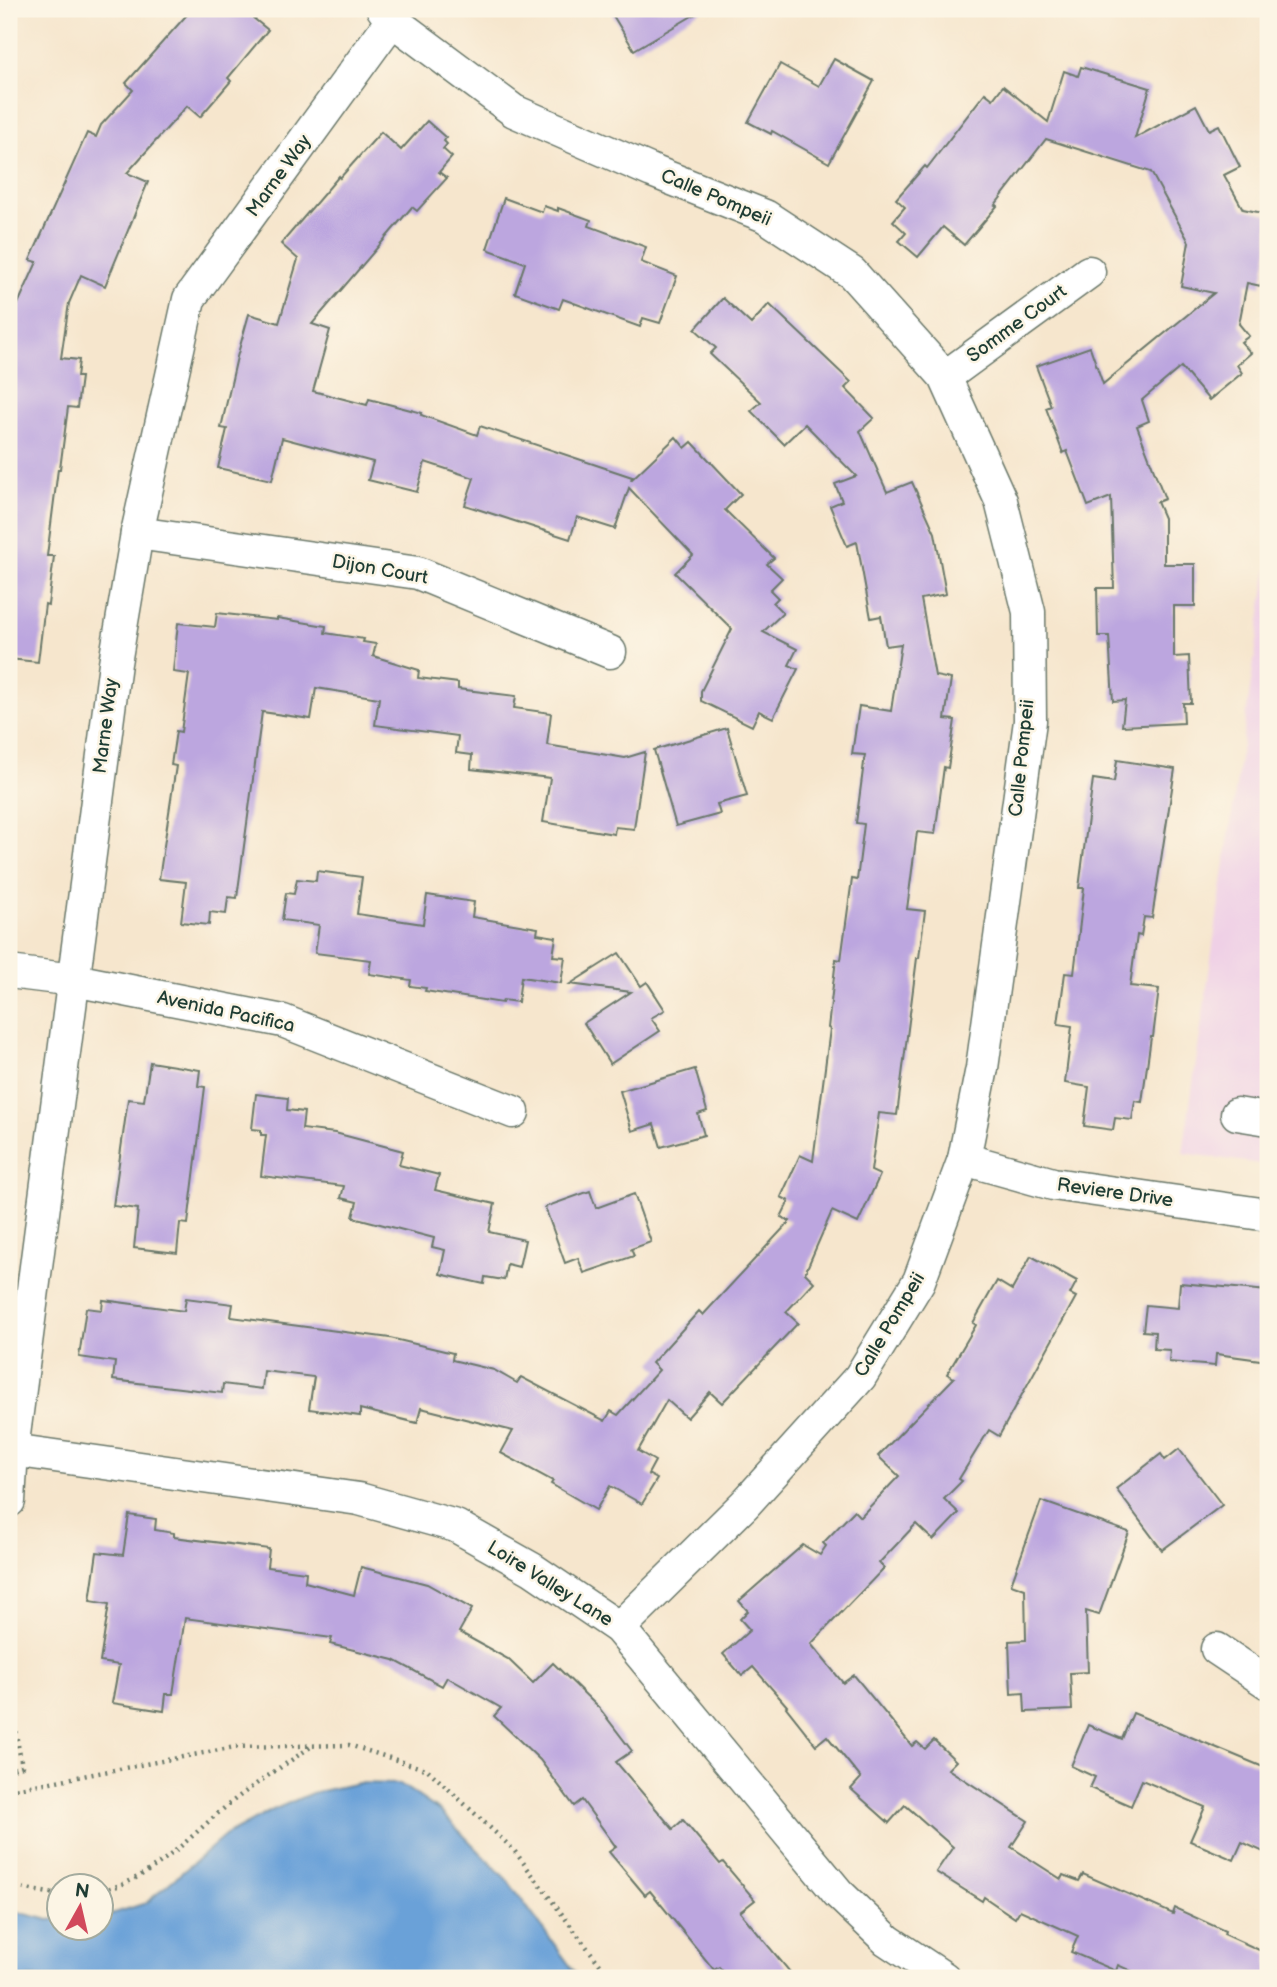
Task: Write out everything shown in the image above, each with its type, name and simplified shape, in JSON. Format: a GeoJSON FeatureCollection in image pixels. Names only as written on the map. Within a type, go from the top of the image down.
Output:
{"type":"FeatureCollection","features":[{"type":"Feature","properties":{"kind":"street","name":"Calle Pompeii"},"geometry":{"type":"LineString","coordinates":[[387,15],[514,111],[765,216],[852,273],[945,377],[1001,501],[1029,612],[1030,720],[982,1068],[964,1159],[919,1282],[860,1377],[745,1504],[619,1628]]}},
{"type":"Feature","properties":{"kind":"street","name":"Marne Way"},"geometry":{"type":"LineString","coordinates":[[9,1501],[12,1450],[115,663],[137,533],[189,299],[387,15]]}},
{"type":"Feature","properties":{"kind":"street","name":"Somme Court"},"geometry":{"type":"LineString","coordinates":[[945,377],[1089,272]]}},
{"type":"Feature","properties":{"kind":"street","name":"Dijon Court"},"geometry":{"type":"LineString","coordinates":[[137,533],[418,573],[610,652]]}},
{"type":"Feature","properties":{"kind":"street","name":"Avenida Pacifica"},"geometry":{"type":"LineString","coordinates":[[9,972],[74,980],[283,1021],[513,1112]]}},
{"type":"Feature","properties":{"kind":"street"},"geometry":{"type":"LineString","coordinates":[[1237,1114],[1268,1119]]}},
{"type":"Feature","properties":{"kind":"street","name":"Reviere Drive"},"geometry":{"type":"LineString","coordinates":[[964,1159],[1053,1184],[1268,1215]]}},
{"type":"Feature","properties":{"kind":"street","name":"Loire Valley Lane"},"geometry":{"type":"LineString","coordinates":[[12,1450],[359,1499],[456,1526],[531,1569],[619,1628],[838,1893],[887,1940],[944,1978]]}},
{"type":"Feature","properties":{"kind":"street"},"geometry":{"type":"LineString","coordinates":[[1217,1649],[1268,1683]]}},
{"type":"Feature","properties":{"kind":"path"},"geometry":{"type":"LineString","coordinates":[[9,1698],[22,1766],[9,1770]]}},
{"type":"Feature","properties":{"kind":"path"},"geometry":{"type":"LineString","coordinates":[[116,1886],[161,1863],[233,1801],[312,1745]]}},
{"type":"Feature","properties":{"kind":"path"},"geometry":{"type":"LineString","coordinates":[[9,1790],[235,1747],[349,1745],[428,1770],[513,1849],[610,1978]]}},
{"type":"Feature","properties":{"kind":"path"},"geometry":{"type":"LineString","coordinates":[[9,1886],[46,1893]]}},
{"type":"Feature","properties":{"kind":"shaded area"},"geometry":{"type":"Polygon","coordinates":[[[1268,565],[1268,1165],[1183,1153],[1268,565]]]}},
{"type":"Feature","properties":{"kind":"water"},"geometry":{"type":"Polygon","coordinates":[[[358,1783],[400,1784],[441,1812],[507,1880],[579,1978],[9,1978],[9,1910],[46,1919],[46,1941],[116,1941],[116,1913],[146,1903],[226,1835],[312,1793],[358,1783]]]}},
{"type":"Feature","properties":{"kind":"building"},"geometry":{"type":"Polygon","coordinates":[[[192,9],[242,9],[268,30],[228,78],[231,81],[200,117],[187,106],[127,173],[148,182],[105,286],[81,275],[69,303],[61,358],[79,360],[77,377],[81,377],[77,408],[68,407],[58,469],[47,556],[54,556],[48,605],[45,604],[38,662],[9,659],[9,326],[15,327],[17,306],[37,262],[30,260],[87,133],[96,137],[101,125],[133,90],[126,83],[192,9]]]}},
{"type":"Feature","properties":{"kind":"building"},"geometry":{"type":"Polygon","coordinates":[[[609,9],[704,9],[634,50],[609,9]]]}},
{"type":"Feature","properties":{"kind":"building"},"geometry":{"type":"Polygon","coordinates":[[[834,59],[874,81],[829,163],[772,131],[771,134],[748,122],[780,64],[819,86],[834,59]]]}},
{"type":"Feature","properties":{"kind":"building"},"geometry":{"type":"Polygon","coordinates":[[[1081,67],[1150,88],[1135,138],[1196,105],[1209,130],[1219,125],[1240,167],[1224,175],[1243,209],[1268,214],[1268,249],[1261,286],[1247,283],[1239,324],[1249,336],[1241,342],[1251,353],[1237,365],[1242,373],[1209,400],[1181,367],[1142,400],[1149,421],[1137,426],[1165,499],[1157,502],[1164,518],[1164,564],[1195,564],[1195,606],[1174,606],[1174,657],[1189,656],[1191,703],[1183,703],[1184,723],[1122,726],[1125,700],[1113,701],[1109,636],[1098,636],[1097,588],[1114,588],[1111,497],[1088,506],[1067,451],[1063,453],[1046,408],[1051,406],[1036,366],[1090,347],[1103,384],[1214,293],[1181,286],[1189,242],[1151,172],[1046,139],[995,205],[997,206],[964,245],[943,227],[918,257],[899,241],[906,233],[893,221],[905,207],[896,199],[925,166],[927,168],[985,93],[993,99],[1003,86],[1048,122],[1064,71],[1078,76],[1081,67]]]}},
{"type":"Feature","properties":{"kind":"building"},"geometry":{"type":"Polygon","coordinates":[[[427,121],[446,138],[444,141],[447,144],[443,149],[452,157],[439,172],[447,178],[417,211],[412,207],[312,324],[330,330],[313,391],[367,405],[369,399],[422,413],[421,415],[477,435],[480,426],[632,477],[631,480],[676,437],[685,448],[692,442],[741,494],[725,510],[774,558],[767,564],[782,578],[770,590],[778,598],[773,603],[783,613],[763,632],[797,649],[789,665],[798,669],[773,718],[759,711],[752,726],[701,701],[701,691],[732,629],[675,573],[693,555],[629,488],[615,529],[577,517],[570,539],[465,505],[474,478],[425,462],[417,492],[368,480],[373,462],[282,438],[272,480],[218,468],[227,429],[221,428],[249,314],[279,323],[298,259],[281,244],[381,132],[401,150],[427,121]]]}},
{"type":"Feature","properties":{"kind":"building"},"geometry":{"type":"Polygon","coordinates":[[[504,198],[542,212],[544,206],[558,211],[558,208],[591,220],[589,226],[646,247],[641,262],[677,276],[660,323],[643,318],[640,327],[563,299],[559,309],[515,293],[525,263],[487,249],[504,198]]]}},
{"type":"Feature","properties":{"kind":"building"},"geometry":{"type":"Polygon","coordinates":[[[723,298],[751,324],[769,304],[851,382],[845,388],[874,418],[860,431],[887,492],[912,482],[935,533],[946,594],[921,599],[935,676],[951,679],[945,719],[955,720],[948,768],[944,767],[935,834],[917,832],[907,909],[925,911],[897,1115],[879,1113],[871,1171],[880,1175],[858,1223],[832,1211],[805,1273],[814,1282],[786,1312],[798,1323],[722,1403],[710,1392],[687,1418],[667,1400],[638,1451],[655,1461],[648,1474],[657,1479],[642,1504],[610,1486],[596,1510],[551,1484],[553,1481],[501,1453],[513,1431],[421,1408],[417,1423],[360,1409],[360,1416],[309,1409],[314,1377],[264,1371],[262,1389],[223,1384],[222,1393],[113,1380],[115,1362],[79,1357],[86,1308],[102,1310],[103,1300],[184,1311],[186,1298],[233,1304],[231,1317],[390,1338],[453,1353],[452,1360],[494,1370],[517,1383],[521,1377],[605,1421],[611,1411],[618,1415],[659,1370],[652,1363],[699,1311],[703,1315],[790,1221],[781,1217],[789,1201],[781,1197],[800,1155],[813,1161],[836,959],[841,960],[852,879],[857,880],[864,824],[856,823],[865,755],[852,754],[859,706],[891,711],[901,644],[886,646],[881,616],[871,618],[857,542],[847,546],[830,506],[842,501],[835,484],[856,476],[805,424],[784,444],[751,411],[761,402],[710,354],[716,348],[695,329],[723,298]]]}},
{"type":"Feature","properties":{"kind":"building"},"geometry":{"type":"Polygon","coordinates":[[[217,613],[277,618],[326,626],[325,633],[364,639],[363,642],[376,644],[373,656],[419,670],[418,678],[458,683],[458,689],[516,696],[514,708],[551,713],[547,745],[625,758],[645,752],[634,829],[615,827],[614,834],[543,822],[550,778],[471,769],[472,755],[456,753],[458,736],[375,725],[379,698],[316,688],[311,719],[262,712],[237,898],[228,897],[226,914],[210,912],[209,925],[181,922],[186,882],[159,879],[176,766],[171,765],[176,731],[181,732],[189,674],[173,672],[178,623],[215,627],[217,613]]]}},
{"type":"Feature","properties":{"kind":"building"},"geometry":{"type":"Polygon","coordinates":[[[727,728],[747,796],[717,804],[720,814],[676,826],[654,750],[727,728]]]}},
{"type":"Feature","properties":{"kind":"building"},"geometry":{"type":"Polygon","coordinates":[[[1117,760],[1175,769],[1152,918],[1144,917],[1141,936],[1137,935],[1130,986],[1159,989],[1142,1102],[1135,1101],[1132,1120],[1115,1118],[1113,1130],[1084,1126],[1089,1087],[1065,1083],[1072,1026],[1058,1024],[1065,973],[1074,974],[1084,888],[1079,888],[1093,779],[1114,782],[1117,760]]]}},
{"type":"Feature","properties":{"kind":"building"},"geometry":{"type":"Polygon","coordinates":[[[317,871],[362,877],[357,914],[423,924],[427,895],[474,902],[472,917],[538,928],[537,934],[556,937],[553,956],[565,957],[561,983],[521,977],[518,1002],[503,1000],[502,1003],[425,991],[426,988],[410,986],[411,980],[369,974],[371,960],[315,953],[319,925],[282,920],[286,893],[294,894],[297,879],[316,881],[317,871]]]}},
{"type":"Feature","properties":{"kind":"building"},"geometry":{"type":"Polygon","coordinates":[[[619,953],[641,986],[647,982],[665,1010],[651,1018],[660,1031],[610,1064],[584,1023],[631,992],[570,984],[619,953]]]}},
{"type":"Feature","properties":{"kind":"building"},"geometry":{"type":"Polygon","coordinates":[[[150,1062],[200,1070],[198,1086],[205,1087],[188,1224],[180,1223],[177,1253],[134,1248],[138,1209],[113,1206],[128,1099],[144,1101],[150,1062]]]}},
{"type":"Feature","properties":{"kind":"building"},"geometry":{"type":"Polygon","coordinates":[[[695,1069],[707,1111],[698,1114],[704,1135],[661,1147],[654,1124],[632,1131],[620,1091],[695,1069]]]}},
{"type":"Feature","properties":{"kind":"building"},"geometry":{"type":"Polygon","coordinates":[[[256,1094],[288,1098],[287,1110],[304,1112],[302,1129],[335,1133],[403,1151],[399,1165],[439,1175],[435,1190],[495,1204],[489,1232],[525,1240],[519,1267],[507,1264],[504,1280],[485,1277],[484,1284],[440,1274],[445,1250],[432,1247],[434,1238],[353,1217],[357,1202],[341,1198],[344,1186],[261,1176],[266,1135],[261,1135],[261,1130],[252,1129],[256,1094]]]}},
{"type":"Feature","properties":{"kind":"building"},"geometry":{"type":"Polygon","coordinates":[[[590,1191],[596,1208],[634,1194],[651,1242],[631,1249],[634,1256],[584,1273],[578,1258],[565,1263],[545,1207],[590,1191]]]}},
{"type":"Feature","properties":{"kind":"building"},"geometry":{"type":"Polygon","coordinates":[[[1031,1256],[1077,1281],[1070,1294],[1076,1297],[999,1436],[989,1430],[959,1479],[962,1481],[944,1499],[959,1513],[933,1540],[916,1524],[879,1563],[884,1568],[811,1644],[843,1683],[854,1675],[912,1746],[917,1742],[925,1749],[934,1740],[956,1761],[948,1769],[1028,1821],[1011,1847],[1061,1879],[1063,1875],[1079,1881],[1083,1874],[1173,1914],[1175,1908],[1225,1931],[1224,1934],[1268,1954],[1268,1978],[1147,1978],[1118,1965],[1116,1971],[1071,1952],[1078,1936],[1020,1910],[1015,1918],[984,1897],[982,1901],[936,1872],[953,1847],[905,1805],[889,1823],[851,1789],[861,1778],[827,1736],[816,1745],[753,1667],[742,1676],[723,1654],[750,1630],[740,1619],[748,1611],[739,1601],[803,1545],[820,1555],[826,1546],[823,1543],[854,1511],[860,1517],[899,1476],[878,1456],[954,1378],[947,1374],[976,1325],[973,1323],[997,1281],[1012,1290],[1031,1256]]]}},
{"type":"Feature","properties":{"kind":"building"},"geometry":{"type":"Polygon","coordinates":[[[1180,1283],[1268,1291],[1268,1361],[1216,1354],[1215,1366],[1169,1362],[1170,1350],[1154,1349],[1155,1332],[1143,1331],[1146,1305],[1178,1308],[1180,1283]]]}},
{"type":"Feature","properties":{"kind":"building"},"geometry":{"type":"Polygon","coordinates":[[[1179,1449],[1222,1505],[1162,1550],[1116,1489],[1161,1454],[1165,1460],[1179,1449]]]}},
{"type":"Feature","properties":{"kind":"building"},"geometry":{"type":"Polygon","coordinates":[[[1041,1501],[1129,1532],[1099,1615],[1086,1611],[1088,1672],[1070,1673],[1072,1710],[1025,1712],[1024,1693],[1011,1694],[1009,1641],[1026,1640],[1025,1589],[1011,1584],[1041,1501]]]}},
{"type":"Feature","properties":{"kind":"building"},"geometry":{"type":"Polygon","coordinates":[[[129,1515],[156,1519],[155,1530],[174,1533],[174,1537],[269,1549],[267,1567],[306,1572],[305,1582],[354,1595],[361,1567],[427,1584],[472,1609],[459,1632],[508,1659],[533,1683],[553,1663],[600,1709],[632,1751],[616,1762],[673,1829],[683,1820],[755,1900],[740,1912],[795,1978],[729,1978],[719,1967],[714,1970],[650,1891],[645,1895],[609,1852],[616,1847],[582,1800],[574,1806],[540,1760],[494,1716],[501,1708],[447,1677],[442,1686],[394,1660],[330,1644],[332,1638],[185,1618],[173,1694],[166,1694],[164,1711],[112,1703],[119,1665],[100,1662],[109,1604],[90,1601],[97,1552],[123,1555],[129,1515]]]}},
{"type":"Feature","properties":{"kind":"building"},"geometry":{"type":"Polygon","coordinates":[[[1133,1713],[1268,1769],[1268,1854],[1242,1842],[1234,1860],[1190,1841],[1205,1807],[1142,1780],[1131,1806],[1090,1788],[1095,1777],[1071,1766],[1088,1725],[1122,1739],[1133,1713]]]}}]}
